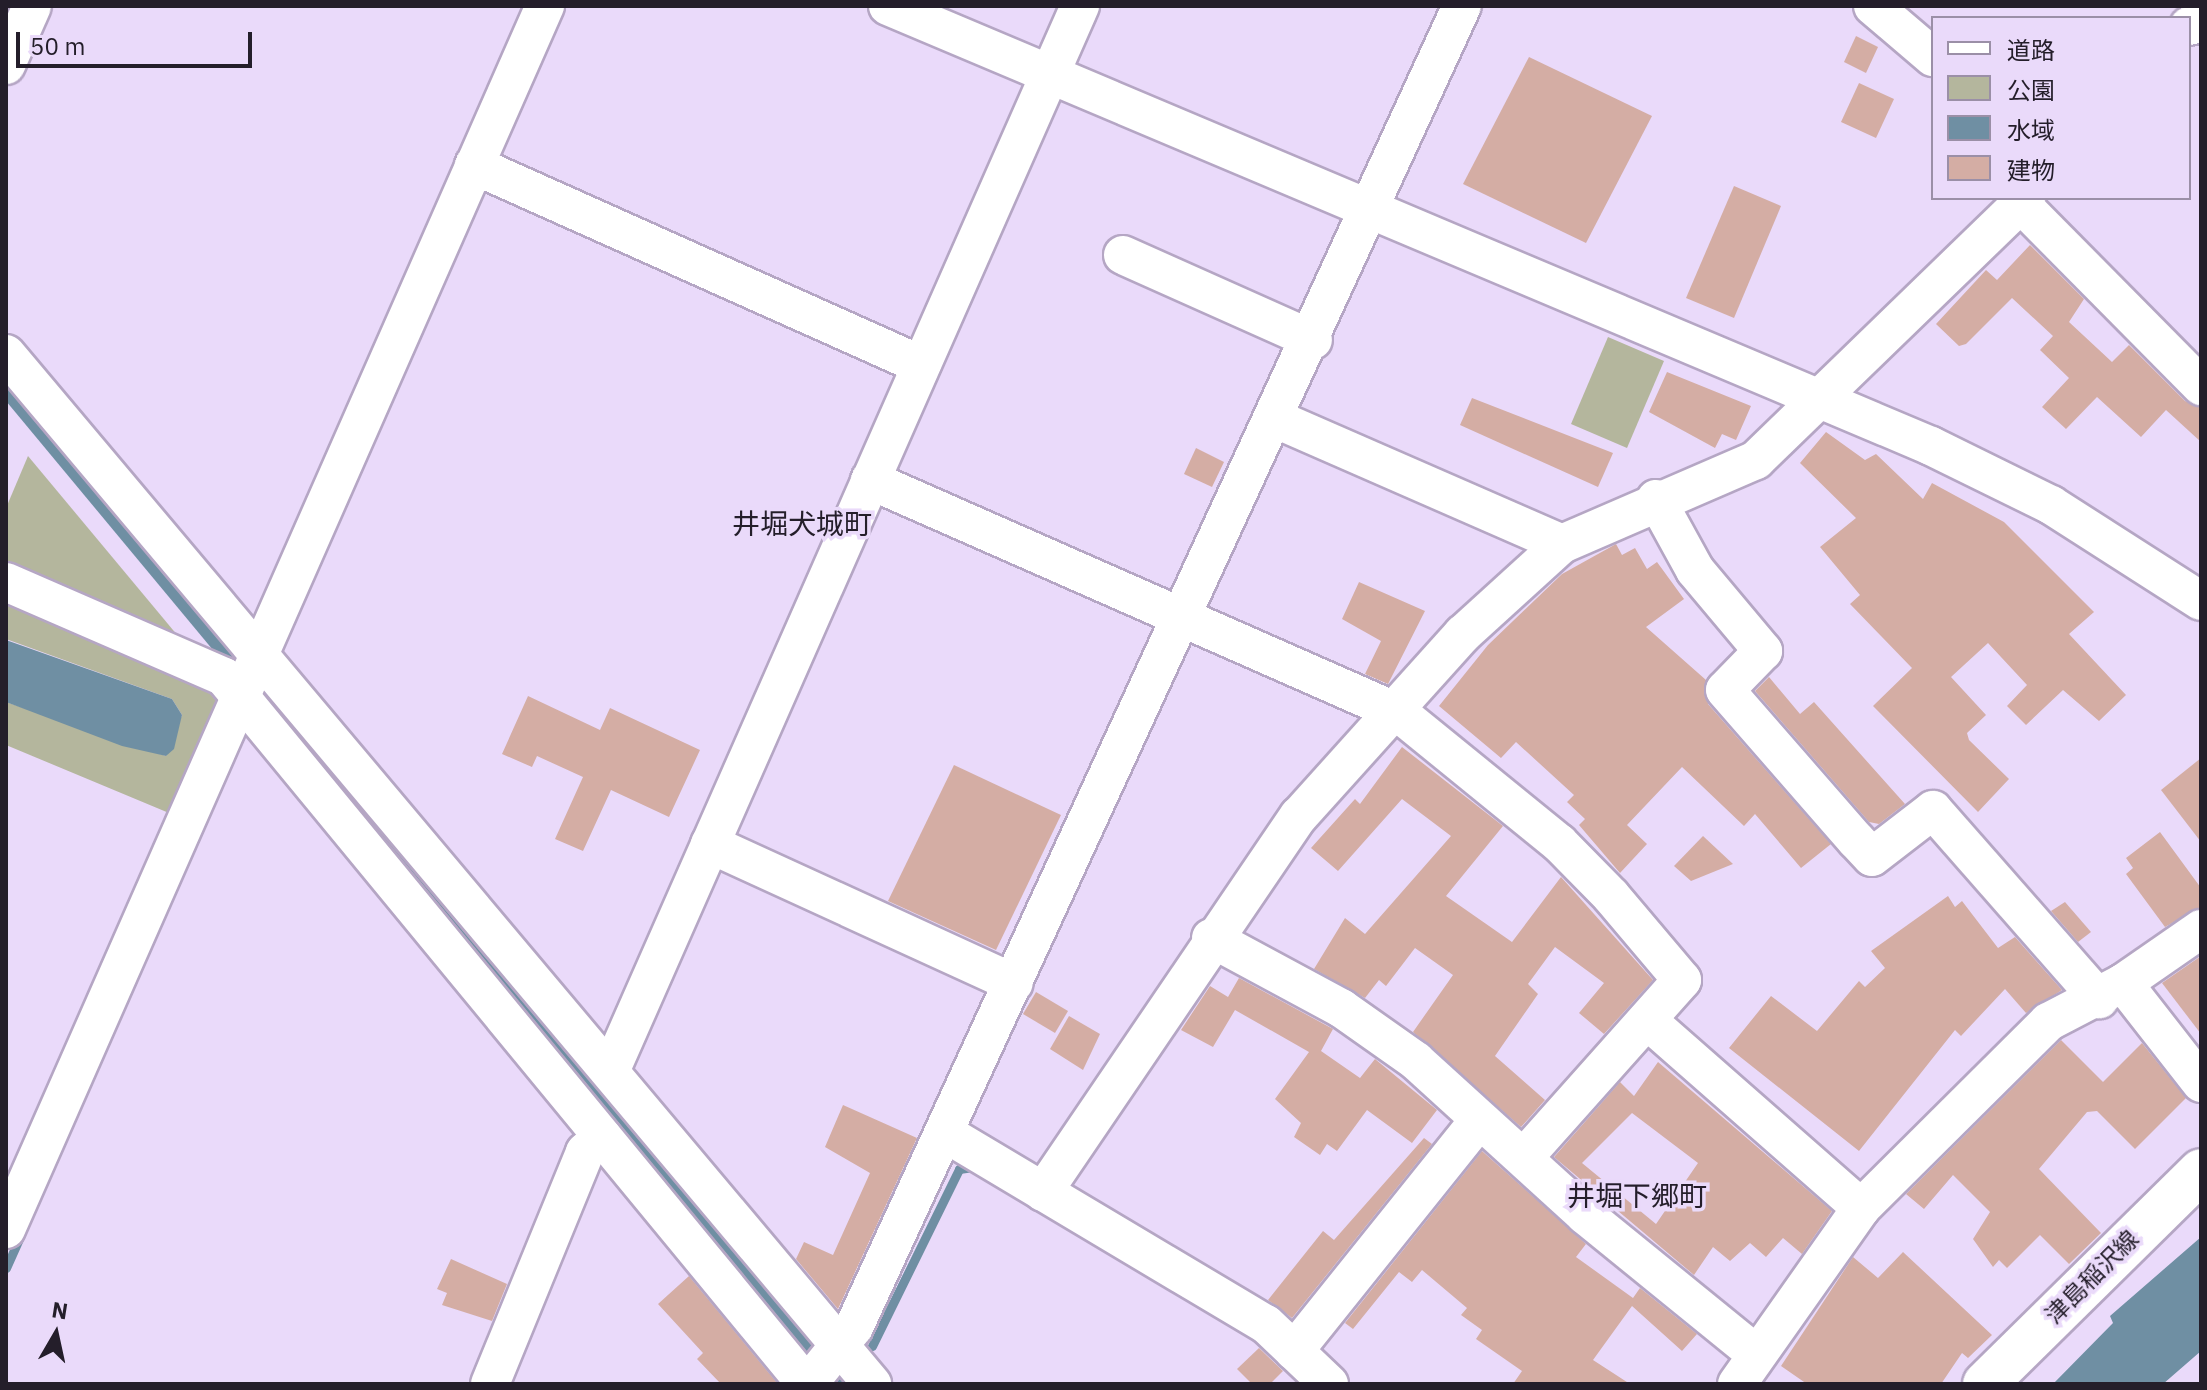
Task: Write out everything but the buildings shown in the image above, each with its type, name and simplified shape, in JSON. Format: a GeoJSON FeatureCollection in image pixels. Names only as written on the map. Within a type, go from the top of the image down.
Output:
{"type":"FeatureCollection","features":[{"type":"Feature","properties":{"kind":"main road","name":"津島稲沢線"},"geometry":{"type":"LineString","coordinates":[[1985,1384],[2201,1171]]}},
{"type":"Feature","properties":{"kind":"street"},"geometry":{"type":"LineString","coordinates":[[6,65],[32,6]]}},
{"type":"Feature","properties":{"kind":"street"},"geometry":{"type":"LineString","coordinates":[[6,1229],[247,673],[545,6]]}},
{"type":"Feature","properties":{"kind":"street"},"geometry":{"type":"LineString","coordinates":[[888,6],[1820,398],[2051,505],[2201,601]]}},
{"type":"Feature","properties":{"kind":"street"},"geometry":{"type":"LineString","coordinates":[[612,1067],[1080,6]]}},
{"type":"Feature","properties":{"kind":"street"},"geometry":{"type":"LineString","coordinates":[[821,1369],[945,1133],[1313,340],[1462,6]]}},
{"type":"Feature","properties":{"kind":"street"},"geometry":{"type":"LineString","coordinates":[[1873,6],[1931,55]]}},
{"type":"Feature","properties":{"kind":"street"},"geometry":{"type":"LineString","coordinates":[[474,165],[921,365]]}},
{"type":"Feature","properties":{"kind":"street"},"geometry":{"type":"LineString","coordinates":[[1043,1192],[1211,938],[1299,816],[1399,713],[1463,634],[1562,544],[1656,499],[1756,460],[2024,201],[2201,386]]}},
{"type":"Feature","properties":{"kind":"street"},"geometry":{"type":"LineString","coordinates":[[1123,255],[1313,340]]}},
{"type":"Feature","properties":{"kind":"street"},"geometry":{"type":"LineString","coordinates":[[6,354],[602,1137],[821,1369],[872,1384]]}},
{"type":"Feature","properties":{"kind":"street"},"geometry":{"type":"LineString","coordinates":[[1276,419],[1562,544]]}},
{"type":"Feature","properties":{"kind":"street"},"geometry":{"type":"LineString","coordinates":[[870,480],[1399,713],[1559,843],[1682,980],[1525,1156]]}},
{"type":"Feature","properties":{"kind":"street"},"geometry":{"type":"LineString","coordinates":[[1656,499],[1695,570],[1763,651],[1725,690],[1856,840],[1872,857],[1933,810],[2201,1083]]}},
{"type":"Feature","properties":{"kind":"street"},"geometry":{"type":"LineString","coordinates":[[6,582],[224,677],[247,673]]}},
{"type":"Feature","properties":{"kind":"street"},"geometry":{"type":"LineString","coordinates":[[247,673],[612,1067],[821,1369]]}},
{"type":"Feature","properties":{"kind":"street"},"geometry":{"type":"LineString","coordinates":[[710,844],[1014,983]]}},
{"type":"Feature","properties":{"kind":"street"},"geometry":{"type":"LineString","coordinates":[[1478,1121],[1525,1156],[1747,1369],[1861,1208],[2048,1022],[2111,991],[2201,929]]}},
{"type":"Feature","properties":{"kind":"street"},"geometry":{"type":"LineString","coordinates":[[1211,938],[1341,1008],[1480,1113],[1478,1121],[1294,1351]]}},
{"type":"Feature","properties":{"kind":"street"},"geometry":{"type":"LineString","coordinates":[[1647,1020],[1861,1208]]}},
{"type":"Feature","properties":{"kind":"street"},"geometry":{"type":"LineString","coordinates":[[945,1133],[1266,1324],[1329,1384]]}},
{"type":"Feature","properties":{"kind":"street"},"geometry":{"type":"LineString","coordinates":[[490,1384],[585,1152],[602,1137]]}},
{"type":"Feature","properties":{"kind":"green space"},"geometry":{"type":"Polygon","coordinates":[[[1608,337],[1664,361],[1627,448],[1571,424],[1608,337]]]}},
{"type":"Feature","properties":{"kind":"green space"},"geometry":{"type":"Polygon","coordinates":[[[28,456],[193,654],[6,576],[6,508],[28,456]]]}},
{"type":"Feature","properties":{"kind":"green space"},"geometry":{"type":"Polygon","coordinates":[[[6,593],[213,683],[219,709],[169,813],[6,745],[6,702],[166,756],[182,715],[172,699],[6,639],[6,593]]]}},
{"type":"Feature","properties":{"kind":"water"},"geometry":{"type":"Polygon","coordinates":[[[6,374],[845,1384],[823,1384],[6,401],[6,374]]]}},
{"type":"Feature","properties":{"kind":"water"},"geometry":{"type":"Polygon","coordinates":[[[6,640],[172,699],[182,715],[174,749],[166,756],[122,746],[6,702],[6,640]]]}},
{"type":"Feature","properties":{"kind":"water"},"geometry":{"type":"Polygon","coordinates":[[[2201,1237],[2201,1351],[2163,1384],[2053,1384],[2113,1323],[2110,1316],[2201,1237]]]}},
{"type":"Feature","properties":{"kind":"waterway"},"geometry":{"type":"LineString","coordinates":[[872,1346],[959,1169],[973,1167]]}},
{"type":"Feature","properties":{"kind":"waterway"},"geometry":{"type":"LineString","coordinates":[[6,1268],[21,1235]]}},
{"type":"Feature","properties":{"kind":"district","name":"井堀犬城町"},"geometry":{"type":"Point","coordinates":[802,524]}},
{"type":"Feature","properties":{"kind":"district","name":"井堀下郷町"},"geometry":{"type":"Point","coordinates":[1637,1196]}}]}
